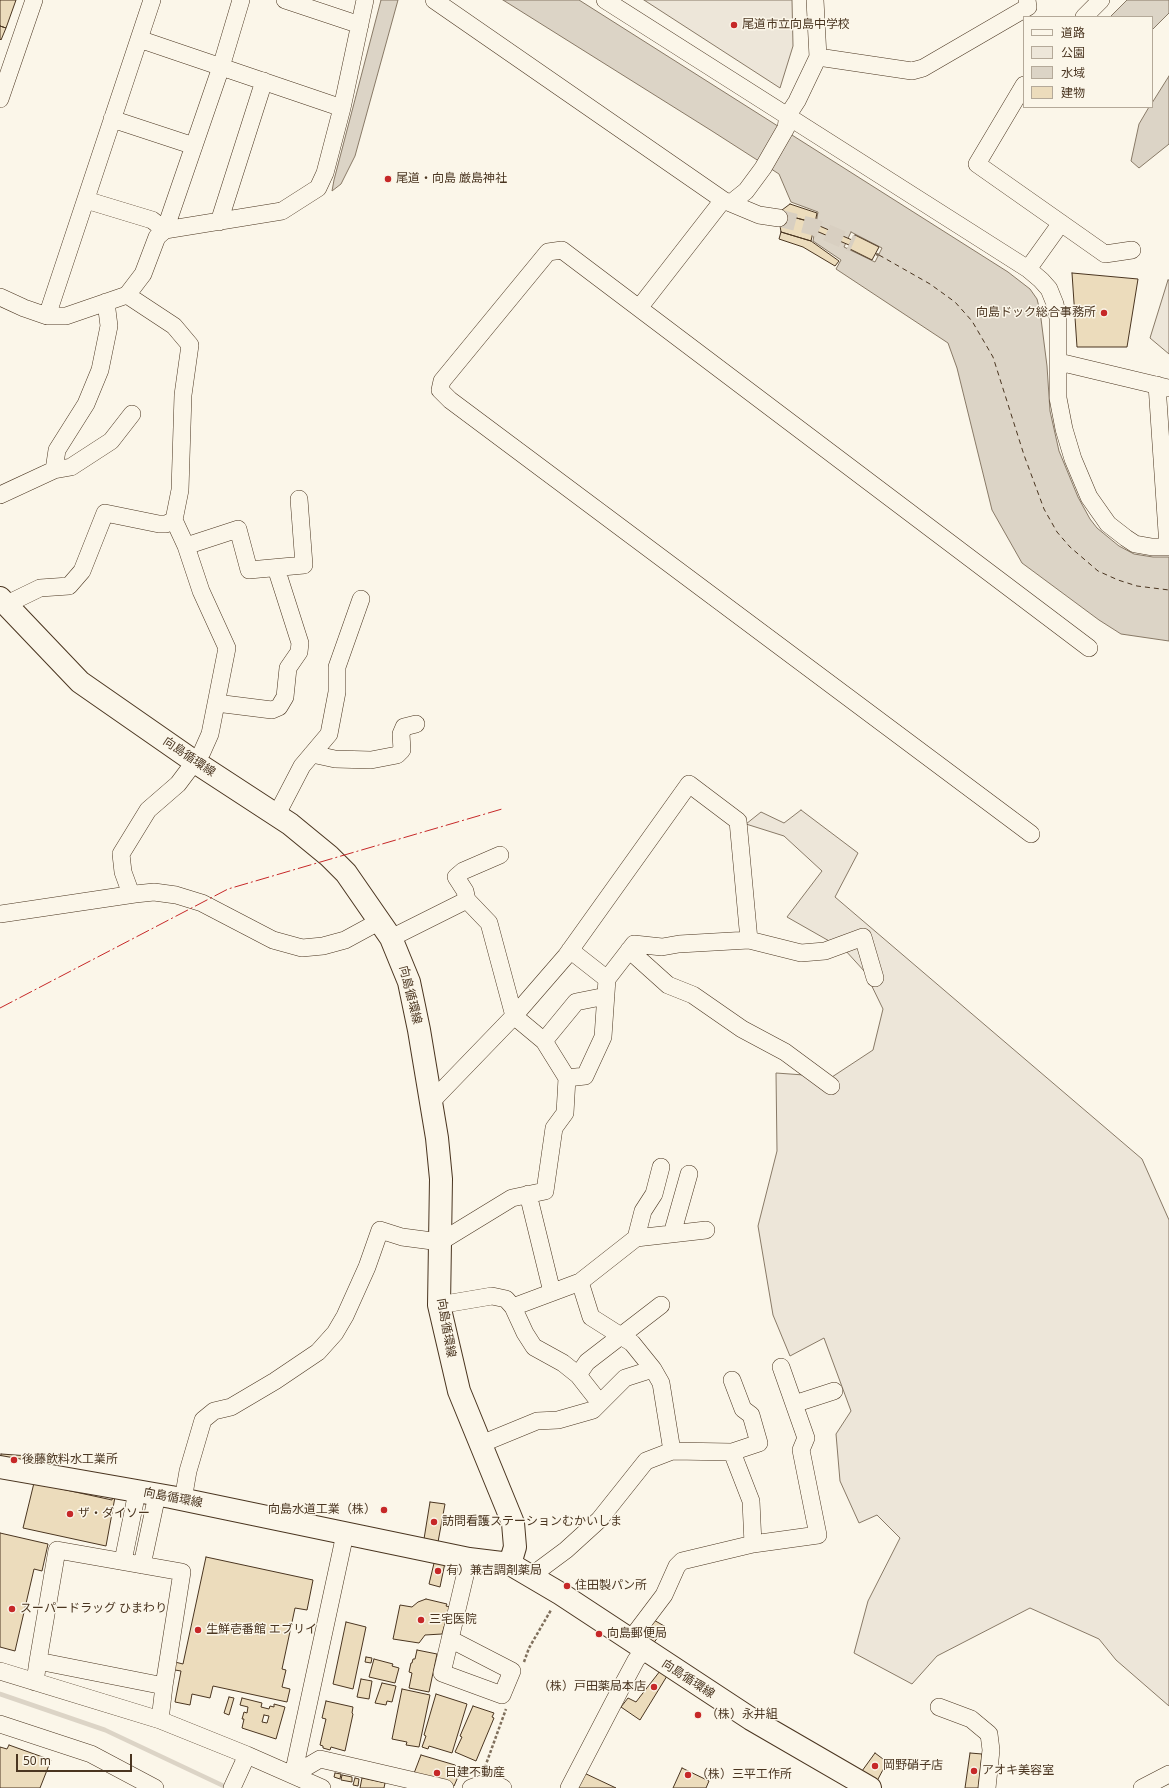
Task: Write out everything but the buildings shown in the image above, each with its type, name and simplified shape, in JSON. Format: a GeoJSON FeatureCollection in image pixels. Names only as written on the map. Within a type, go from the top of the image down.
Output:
{"type":"FeatureCollection","features":[{"type":"Feature","properties":{"kind":"main road","name":"向島循環線"},"geometry":{"type":"LineString","coordinates":[[3,601],[80,682],[195,762],[305,835],[346,873],[386,929],[409,982],[419,1030],[437,1138],[441,1179],[440,1305],[459,1391],[512,1523],[515,1547],[510,1564]]}},
{"type":"Feature","properties":{"kind":"main road","name":"向島循環線"},"geometry":{"type":"LineString","coordinates":[[0,1467],[183,1500],[469,1559],[510,1564],[531,1576],[751,1719],[870,1788]]}},
{"type":"Feature","properties":{"kind":"street"},"geometry":{"type":"LineString","coordinates":[[0,99],[34,0]]}},
{"type":"Feature","properties":{"kind":"street"},"geometry":{"type":"LineString","coordinates":[[47,316],[152,0]]}},
{"type":"Feature","properties":{"kind":"street"},"geometry":{"type":"LineString","coordinates":[[2,300],[47,316],[66,316],[128,295],[143,274],[157,237],[165,230],[221,67],[241,0]]}},
{"type":"Feature","properties":{"kind":"street"},"geometry":{"type":"LineString","coordinates":[[285,0],[360,25]]}},
{"type":"Feature","properties":{"kind":"street"},"geometry":{"type":"LineString","coordinates":[[86,200],[152,220],[165,230],[282,211],[318,188],[325,173],[342,108],[364,0]]}},
{"type":"Feature","properties":{"kind":"street"},"geometry":{"type":"LineString","coordinates":[[434,0],[727,201],[759,215],[779,218]]}},
{"type":"Feature","properties":{"kind":"street"},"geometry":{"type":"LineString","coordinates":[[605,0],[787,122],[1028,269],[1049,289],[1055,304],[1058,318],[1058,398],[1064,429],[1073,459],[1089,497],[1108,524],[1135,544],[1152,547],[1169,547],[1163,387],[1059,362]]}},
{"type":"Feature","properties":{"kind":"street"},"geometry":{"type":"LineString","coordinates":[[639,308],[727,201],[746,191],[763,168],[818,57],[815,0]]}},
{"type":"Feature","properties":{"kind":"street"},"geometry":{"type":"LineString","coordinates":[[818,57],[912,71],[924,68],[1028,7],[1028,0]]}},
{"type":"Feature","properties":{"kind":"street"},"geometry":{"type":"LineString","coordinates":[[1085,16],[1101,0]]}},
{"type":"Feature","properties":{"kind":"street"},"geometry":{"type":"LineString","coordinates":[[139,39],[342,108]]}},
{"type":"Feature","properties":{"kind":"street"},"geometry":{"type":"LineString","coordinates":[[219,222],[264,81]]}},
{"type":"Feature","properties":{"kind":"street"},"geometry":{"type":"LineString","coordinates":[[1023,87],[977,164],[1105,254],[1132,250]]}},
{"type":"Feature","properties":{"kind":"street"},"geometry":{"type":"LineString","coordinates":[[112,119],[194,146]]}},
{"type":"Feature","properties":{"kind":"street"},"geometry":{"type":"LineString","coordinates":[[1028,269],[1061,223]]}},
{"type":"Feature","properties":{"kind":"street"},"geometry":{"type":"LineString","coordinates":[[1031,834],[450,400],[440,390],[442,381],[548,252],[562,250],[1089,648]]}},
{"type":"Feature","properties":{"kind":"street"},"geometry":{"type":"LineString","coordinates":[[128,295],[174,326],[190,345],[183,395],[180,490],[174,520],[186,546],[201,591],[227,648],[210,734],[202,752],[178,784],[148,810],[121,854],[123,872],[132,894]]}},
{"type":"Feature","properties":{"kind":"street"},"geometry":{"type":"LineString","coordinates":[[54,470],[57,450],[86,404],[100,370],[109,326],[106,302]]}},
{"type":"Feature","properties":{"kind":"street"},"geometry":{"type":"LineString","coordinates":[[0,495],[54,470],[71,467],[111,441],[132,414]]}},
{"type":"Feature","properties":{"kind":"street"},"geometry":{"type":"LineString","coordinates":[[186,546],[238,529],[249,570],[304,565],[300,499]]}},
{"type":"Feature","properties":{"kind":"street"},"geometry":{"type":"LineString","coordinates":[[3,601],[40,588],[69,586],[82,571],[105,513],[159,524],[166,524],[174,520]]}},
{"type":"Feature","properties":{"kind":"street"},"geometry":{"type":"LineString","coordinates":[[216,703],[272,710],[279,707],[285,697],[288,668],[298,652],[300,643],[276,568]]}},
{"type":"Feature","properties":{"kind":"street"},"geometry":{"type":"LineString","coordinates":[[276,816],[302,766],[329,734],[338,692],[337,667],[361,599]]}},
{"type":"Feature","properties":{"kind":"street"},"geometry":{"type":"LineString","coordinates":[[312,754],[335,759],[364,760],[396,755],[402,750],[401,734],[404,727],[416,724]]}},
{"type":"Feature","properties":{"kind":"street"},"geometry":{"type":"LineString","coordinates":[[430,1103],[514,1016],[570,950],[689,784],[738,821],[749,940]]}},
{"type":"Feature","properties":{"kind":"street"},"geometry":{"type":"LineString","coordinates":[[183,1500],[188,1471],[203,1420],[214,1411],[231,1407],[275,1381],[318,1352],[335,1333],[345,1316],[367,1267],[380,1230],[402,1237],[440,1242],[512,1198],[545,1191],[554,1128],[565,1113],[567,1078],[544,1041],[514,1016],[489,923],[467,900],[466,891],[456,877],[463,871],[500,855]]}},
{"type":"Feature","properties":{"kind":"street"},"geometry":{"type":"LineString","coordinates":[[0,914],[154,892],[176,895],[202,903],[273,940],[302,948],[323,946],[386,929],[467,900]]}},
{"type":"Feature","properties":{"kind":"street"},"geometry":{"type":"LineString","coordinates":[[567,1078],[585,1076],[588,1070],[603,1037],[606,978],[634,944],[662,947],[679,944],[749,940],[801,953],[825,951],[863,937],[875,978]]}},
{"type":"Feature","properties":{"kind":"street"},"geometry":{"type":"LineString","coordinates":[[570,950],[606,978]]}},
{"type":"Feature","properties":{"kind":"street"},"geometry":{"type":"LineString","coordinates":[[629,950],[668,985],[693,995],[742,1029],[785,1052],[831,1086]]}},
{"type":"Feature","properties":{"kind":"street"},"geometry":{"type":"LineString","coordinates":[[544,1041],[576,1002],[606,996]]}},
{"type":"Feature","properties":{"kind":"street"},"geometry":{"type":"LineString","coordinates":[[636,1238],[643,1211],[654,1194],[661,1167]]}},
{"type":"Feature","properties":{"kind":"street"},"geometry":{"type":"LineString","coordinates":[[672,1234],[689,1174]]}},
{"type":"Feature","properties":{"kind":"street"},"geometry":{"type":"LineString","coordinates":[[528,1194],[552,1292]]}},
{"type":"Feature","properties":{"kind":"street"},"geometry":{"type":"LineString","coordinates":[[513,1307],[580,1282],[636,1238],[706,1230]]}},
{"type":"Feature","properties":{"kind":"street"},"geometry":{"type":"LineString","coordinates":[[580,1282],[591,1317],[632,1343],[653,1369],[661,1383],[672,1450]]}},
{"type":"Feature","properties":{"kind":"street"},"geometry":{"type":"LineString","coordinates":[[440,1305],[492,1296],[506,1299],[513,1307],[525,1333],[534,1347],[564,1363],[578,1375],[600,1403]]}},
{"type":"Feature","properties":{"kind":"street"},"geometry":{"type":"LineString","coordinates":[[578,1375],[587,1362],[661,1305]]}},
{"type":"Feature","properties":{"kind":"street"},"geometry":{"type":"LineString","coordinates":[[569,1788],[636,1660],[637,1645],[664,1595],[677,1566],[682,1561],[752,1544],[818,1535],[802,1450],[806,1438],[781,1367]]}},
{"type":"Feature","properties":{"kind":"street"},"geometry":{"type":"LineString","coordinates":[[481,1444],[537,1421],[558,1420],[593,1410],[626,1378],[653,1369]]}},
{"type":"Feature","properties":{"kind":"street"},"geometry":{"type":"LineString","coordinates":[[531,1576],[566,1550],[599,1520],[646,1461],[672,1450],[732,1452],[759,1443],[751,1415],[743,1409],[732,1380]]}},
{"type":"Feature","properties":{"kind":"street"},"geometry":{"type":"LineString","coordinates":[[794,1404],[834,1391]]}},
{"type":"Feature","properties":{"kind":"street"},"geometry":{"type":"LineString","coordinates":[[732,1452],[750,1501],[752,1544]]}},
{"type":"Feature","properties":{"kind":"street"},"geometry":{"type":"LineString","coordinates":[[123,1561],[147,1493]]}},
{"type":"Feature","properties":{"kind":"street"},"geometry":{"type":"LineString","coordinates":[[142,1565],[147,1493]]}},
{"type":"Feature","properties":{"kind":"street"},"geometry":{"type":"LineString","coordinates":[[293,1775],[345,1534]]}},
{"type":"Feature","properties":{"kind":"street"},"geometry":{"type":"LineString","coordinates":[[35,1682],[56,1550],[182,1572],[160,1720]]}},
{"type":"Feature","properties":{"kind":"street"},"geometry":{"type":"LineString","coordinates":[[450,1638],[469,1559]]}},
{"type":"Feature","properties":{"kind":"street"},"geometry":{"type":"LineString","coordinates":[[38,1661],[164,1686]]}},
{"type":"Feature","properties":{"kind":"street"},"geometry":{"type":"LineString","coordinates":[[0,1671],[160,1720],[244,1761],[293,1775],[322,1788]]}},
{"type":"Feature","properties":{"kind":"street"},"geometry":{"type":"LineString","coordinates":[[939,1707],[971,1720],[989,1734],[991,1750],[987,1788]]}},
{"type":"Feature","properties":{"kind":"street"},"geometry":{"type":"LineString","coordinates":[[0,1724],[91,1754],[153,1787]]}},
{"type":"Feature","properties":{"kind":"street"},"geometry":{"type":"LineString","coordinates":[[293,1775],[320,1759],[445,1788]]}},
{"type":"Feature","properties":{"kind":"street"},"geometry":{"type":"LineString","coordinates":[[232,1788],[244,1761]]}},
{"type":"Feature","properties":{"kind":"street"},"geometry":{"type":"LineString","coordinates":[[1142,1788],[1169,1774]]}},
{"type":"Feature","properties":{"kind":"street"},"geometry":{"type":"LineString","coordinates":[[471,1788],[490,1781],[503,1788]]}},
{"type":"Feature","properties":{"kind":"green space","name":"尾道市立向島中学校"},"geometry":{"type":"Polygon","coordinates":[[[644,0],[792,0],[793,46],[780,88],[644,0]]]}},
{"type":"Feature","properties":{"kind":"green space"},"geometry":{"type":"Polygon","coordinates":[[[1169,280],[1169,354],[1150,338],[1169,280]]]}},
{"type":"Feature","properties":{"kind":"green space"},"geometry":{"type":"Polygon","coordinates":[[[801,810],[858,853],[835,897],[1142,1159],[1169,1220],[1169,1706],[1116,1660],[1099,1639],[1030,1608],[937,1656],[912,1684],[854,1653],[868,1601],[900,1538],[877,1515],[859,1523],[840,1481],[836,1434],[851,1411],[824,1338],[790,1356],[773,1315],[758,1226],[777,1151],[776,1073],[832,1077],[873,1050],[883,1009],[865,972],[845,950],[787,917],[822,871],[784,836],[746,824],[761,812],[784,823],[801,810]]]}},
{"type":"Feature","properties":{"kind":"water"},"geometry":{"type":"Polygon","coordinates":[[[381,0],[398,0],[355,156],[341,184],[332,191],[334,180],[381,0]]]}},
{"type":"Feature","properties":{"kind":"water"},"geometry":{"type":"Polygon","coordinates":[[[503,0],[579,0],[1008,272],[1030,289],[1037,299],[1040,311],[1047,366],[1050,411],[1059,451],[1078,497],[1090,519],[1097,528],[1119,546],[1134,554],[1153,557],[1169,557],[1169,641],[1121,634],[1099,620],[1022,563],[992,510],[957,368],[948,343],[836,269],[841,260],[813,241],[818,212],[791,202],[779,174],[503,0]]]}},
{"type":"Feature","properties":{"kind":"water"},"geometry":{"type":"Polygon","coordinates":[[[1127,0],[1169,0],[1169,13],[1153,29],[1153,16],[1111,16],[1127,0]]]}},
{"type":"Feature","properties":{"kind":"water"},"geometry":{"type":"Polygon","coordinates":[[[1169,76],[1169,144],[1139,168],[1131,161],[1139,124],[1148,108],[1153,108],[1153,101],[1169,76]]]}},
{"type":"Feature","properties":{"kind":"pier"},"geometry":{"type":"Polygon","coordinates":[[[851,232],[882,248],[875,262],[844,247],[851,232]]]}},
{"type":"Feature","properties":{"kind":"waterway"},"geometry":{"type":"LineString","coordinates":[[0,1694],[105,1730],[228,1788]]}},
{"type":"Feature","properties":{"kind":"ferry route"},"geometry":{"type":"LineString","coordinates":[[879,255],[930,284],[955,302],[972,321],[993,357],[1024,455],[1044,509],[1057,532],[1070,547],[1098,571],[1118,580],[1137,586],[1169,590]]}},
{"type":"Feature","properties":{"kind":"tunnel"},"geometry":{"type":"LineString","coordinates":[[779,218],[814,227],[853,244]]}},
{"type":"Feature","properties":{"kind":"power"},"geometry":{"type":"LineString","coordinates":[[0,1008],[228,889],[502,809]]}},
{"type":"Feature","properties":{"kind":"place","name":"尾道市立向島中学校"},"geometry":{"type":"Point","coordinates":[734,25]}},
{"type":"Feature","properties":{"kind":"place","name":"尾道・向島 厳島神社"},"geometry":{"type":"Point","coordinates":[388,179]}},
{"type":"Feature","properties":{"kind":"place","name":"向島ドック総合事務所"},"geometry":{"type":"Point","coordinates":[1104,313]}},
{"type":"Feature","properties":{"kind":"place","name":"後藤飲料水工業所"},"geometry":{"type":"Point","coordinates":[14,1460]}},
{"type":"Feature","properties":{"kind":"place","name":"向島水道工業（株）"},"geometry":{"type":"Point","coordinates":[384,1510]}},
{"type":"Feature","properties":{"kind":"place","name":"ザ・ダイソー"},"geometry":{"type":"Point","coordinates":[70,1514]}},
{"type":"Feature","properties":{"kind":"place","name":"訪問看護ステーションむかいしま"},"geometry":{"type":"Point","coordinates":[434,1522]}},
{"type":"Feature","properties":{"kind":"place","name":"有）兼吉調剤薬局"},"geometry":{"type":"Point","coordinates":[438,1571]}},
{"type":"Feature","properties":{"kind":"place","name":"住田製パン所"},"geometry":{"type":"Point","coordinates":[567,1586]}},
{"type":"Feature","properties":{"kind":"place","name":"スーパードラッグ ひまわり"},"geometry":{"type":"Point","coordinates":[12,1609]}},
{"type":"Feature","properties":{"kind":"place","name":"三宅医院"},"geometry":{"type":"Point","coordinates":[421,1620]}},
{"type":"Feature","properties":{"kind":"place","name":"生鮮壱番館 エブリイ"},"geometry":{"type":"Point","coordinates":[198,1630]}},
{"type":"Feature","properties":{"kind":"place","name":"向島郵便局"},"geometry":{"type":"Point","coordinates":[599,1634]}},
{"type":"Feature","properties":{"kind":"place","name":"（株）戸田薬局本店"},"geometry":{"type":"Point","coordinates":[654,1687]}},
{"type":"Feature","properties":{"kind":"place","name":"（株）永井組"},"geometry":{"type":"Point","coordinates":[698,1715]}},
{"type":"Feature","properties":{"kind":"place","name":"岡野硝子店"},"geometry":{"type":"Point","coordinates":[875,1766]}},
{"type":"Feature","properties":{"kind":"place","name":"アオキ美容室"},"geometry":{"type":"Point","coordinates":[974,1771]}},
{"type":"Feature","properties":{"kind":"place","name":"日建不動産"},"geometry":{"type":"Point","coordinates":[437,1773]}},
{"type":"Feature","properties":{"kind":"place","name":"（株）三平工作所"},"geometry":{"type":"Point","coordinates":[688,1775]}}]}
